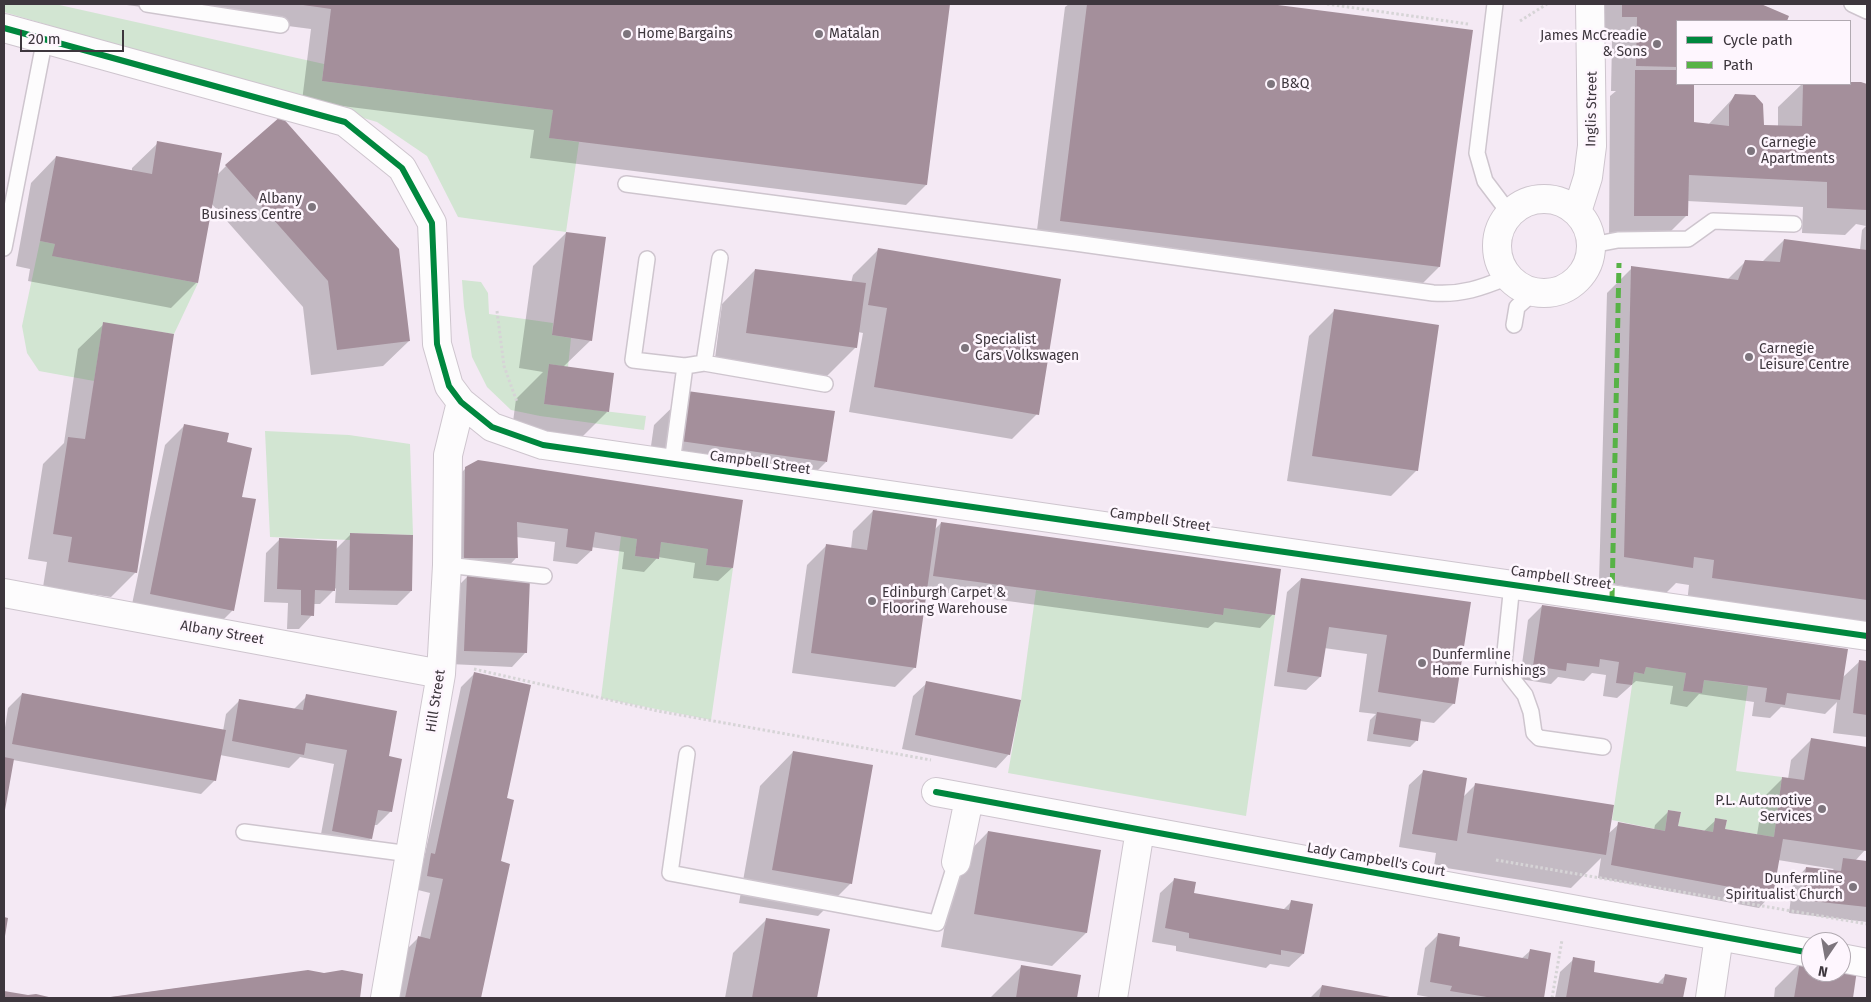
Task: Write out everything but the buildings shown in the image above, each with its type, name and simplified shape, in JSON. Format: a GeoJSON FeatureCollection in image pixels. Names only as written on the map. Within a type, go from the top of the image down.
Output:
{"type":"FeatureCollection","features":[{"type":"Feature","properties":{"kind":"street","name":"Inglis Street"},"geometry":{"type":"LineString","coordinates":[[1577,212],[1588,177],[1592,146],[1590,4]]}},
{"type":"Feature","properties":{"kind":"street","name":"Campbell Street"},"geometry":{"type":"LineString","coordinates":[[4,28],[345,122],[402,168],[432,222],[437,344],[449,386],[461,402],[492,427],[543,445],[1867,636]]}},
{"type":"Feature","properties":{"kind":"street"},"geometry":{"type":"LineString","coordinates":[[1543,199],[1561,202],[1577,212],[1588,226],[1592,244],[1590,259],[1584,272],[1575,283],[1562,291],[1548,294],[1533,293],[1519,287],[1508,277],[1501,266],[1497,252],[1497,238],[1502,225],[1510,214],[1525,203],[1543,199]]}},
{"type":"Feature","properties":{"kind":"street","name":"Hill Street"},"geometry":{"type":"LineString","coordinates":[[385,998],[441,674],[447,565],[448,454],[461,402]]}},
{"type":"Feature","properties":{"kind":"street","name":"Albany Street"},"geometry":{"type":"LineString","coordinates":[[4,593],[441,674]]}},
{"type":"Feature","properties":{"kind":"street","name":"Lady Campbell's Court"},"geometry":{"type":"LineString","coordinates":[[936,792],[1801,951]]}},
{"type":"Feature","properties":{"kind":"street"},"geometry":{"type":"LineString","coordinates":[[956,862],[969,799]]}},
{"type":"Feature","properties":{"kind":"street"},"geometry":{"type":"LineString","coordinates":[[1113,998],[1140,830]]}},
{"type":"Feature","properties":{"kind":"street"},"geometry":{"type":"LineString","coordinates":[[1710,998],[1719,936]]}},
{"type":"Feature","properties":{"kind":"street"},"geometry":{"type":"LineString","coordinates":[[1851,960],[1867,963]]}},
{"type":"Feature","properties":{"kind":"lane"},"geometry":{"type":"LineString","coordinates":[[147,4],[281,25]]}},
{"type":"Feature","properties":{"kind":"lane"},"geometry":{"type":"LineString","coordinates":[[1495,4],[1477,154],[1485,181],[1510,214]]}},
{"type":"Feature","properties":{"kind":"lane"},"geometry":{"type":"LineString","coordinates":[[1852,4],[1867,11]]}},
{"type":"Feature","properties":{"kind":"lane"},"geometry":{"type":"LineString","coordinates":[[4,248],[45,38]]}},
{"type":"Feature","properties":{"kind":"lane"},"geometry":{"type":"LineString","coordinates":[[626,184],[1075,242],[1433,293],[1452,294],[1472,291],[1508,277]]}},
{"type":"Feature","properties":{"kind":"lane"},"geometry":{"type":"LineString","coordinates":[[1592,244],[1618,240],[1688,239],[1713,221],[1794,224]]}},
{"type":"Feature","properties":{"kind":"lane"},"geometry":{"type":"LineString","coordinates":[[704,363],[720,258]]}},
{"type":"Feature","properties":{"kind":"lane"},"geometry":{"type":"LineString","coordinates":[[647,259],[633,360],[684,366],[704,363],[824,384]]}},
{"type":"Feature","properties":{"kind":"lane"},"geometry":{"type":"LineString","coordinates":[[1514,325],[1517,308],[1533,293]]}},
{"type":"Feature","properties":{"kind":"lane"},"geometry":{"type":"LineString","coordinates":[[672,463],[684,366]]}},
{"type":"Feature","properties":{"kind":"lane"},"geometry":{"type":"LineString","coordinates":[[447,565],[544,576]]}},
{"type":"Feature","properties":{"kind":"lane"},"geometry":{"type":"LineString","coordinates":[[1512,584],[1504,662],[1510,676],[1525,695],[1532,712],[1534,733],[1540,738],[1603,747]]}},
{"type":"Feature","properties":{"kind":"lane"},"geometry":{"type":"LineString","coordinates":[[688,754],[670,873],[937,923],[956,862]]}},
{"type":"Feature","properties":{"kind":"lane"},"geometry":{"type":"LineString","coordinates":[[244,832],[410,854]]}},
{"type":"Feature","properties":{"kind":"path"},"geometry":{"type":"LineString","coordinates":[[1328,4],[1346,5],[1477,25]]}},
{"type":"Feature","properties":{"kind":"path"},"geometry":{"type":"LineString","coordinates":[[1364,4],[1364,9]]}},
{"type":"Feature","properties":{"kind":"path"},"geometry":{"type":"LineString","coordinates":[[1382,11],[1383,4]]}},
{"type":"Feature","properties":{"kind":"path"},"geometry":{"type":"LineString","coordinates":[[1517,23],[1547,4]]}},
{"type":"Feature","properties":{"kind":"path"},"geometry":{"type":"LineString","coordinates":[[497,311],[504,366],[516,401],[543,445]]}},
{"type":"Feature","properties":{"kind":"path"},"geometry":{"type":"LineString","coordinates":[[1552,998],[1568,908]]}},
{"type":"Feature","properties":{"kind":"green space"},"geometry":{"type":"Polygon","coordinates":[[[4,4],[55,4],[324,64],[322,81],[553,110],[550,138],[579,142],[566,232],[458,217],[427,156],[377,122],[4,12],[4,4]]]}},
{"type":"Feature","properties":{"kind":"green space"},"geometry":{"type":"Polygon","coordinates":[[[40,241],[55,244],[53,256],[198,283],[174,334],[103,323],[94,381],[39,371],[27,353],[22,326],[40,241]]]}},
{"type":"Feature","properties":{"kind":"green space"},"geometry":{"type":"Polygon","coordinates":[[[462,280],[481,282],[488,293],[489,314],[553,323],[552,335],[571,338],[568,367],[549,364],[544,404],[646,416],[644,430],[540,416],[511,410],[487,387],[472,357],[462,280]]]}},
{"type":"Feature","properties":{"kind":"green space"},"geometry":{"type":"Polygon","coordinates":[[[265,431],[349,435],[410,444],[413,535],[350,533],[350,540],[270,537],[265,431]]]}},
{"type":"Feature","properties":{"kind":"green space"},"geometry":{"type":"Polygon","coordinates":[[[621,536],[637,539],[635,556],[659,559],[661,542],[708,549],[706,565],[733,568],[711,720],[601,698],[621,536]]]}},
{"type":"Feature","properties":{"kind":"green space"},"geometry":{"type":"Polygon","coordinates":[[[1036,590],[1222,615],[1224,608],[1275,615],[1246,816],[1008,773],[1021,700],[1036,590]]]}},
{"type":"Feature","properties":{"kind":"green space"},"geometry":{"type":"Polygon","coordinates":[[[1646,667],[1686,673],[1683,691],[1702,693],[1704,680],[1748,686],[1736,771],[1782,777],[1774,837],[1725,829],[1727,820],[1715,819],[1713,832],[1678,826],[1681,812],[1668,810],[1665,831],[1612,820],[1634,672],[1644,674],[1646,667]]]}},
{"type":"Feature","properties":{"kind":"marked path"},"geometry":{"type":"LineString","coordinates":[[1612,598],[1619,263]]}},
{"type":"Feature","properties":{"kind":"cycle path"},"geometry":{"type":"LineString","coordinates":[[4,28],[345,122],[402,168],[432,223],[437,344],[449,386],[461,402],[492,427],[543,445],[1867,636]]}},
{"type":"Feature","properties":{"kind":"cycle path"},"geometry":{"type":"LineString","coordinates":[[936,792],[1801,951]]}},
{"type":"Feature","properties":{"kind":"place","name":"Home Bargains"},"geometry":{"type":"Point","coordinates":[627,34]}},
{"type":"Feature","properties":{"kind":"place","name":"Matalan"},"geometry":{"type":"Point","coordinates":[819,34]}},
{"type":"Feature","properties":{"kind":"place","name":"James McCreadie & Sons"},"geometry":{"type":"Point","coordinates":[1657,44]}},
{"type":"Feature","properties":{"kind":"place","name":"B&Q"},"geometry":{"type":"Point","coordinates":[1271,84]}},
{"type":"Feature","properties":{"kind":"place","name":"Carnegie Apartments"},"geometry":{"type":"Point","coordinates":[1751,151]}},
{"type":"Feature","properties":{"kind":"place","name":"Albany Business Centre"},"geometry":{"type":"Point","coordinates":[312,207]}},
{"type":"Feature","properties":{"kind":"place","name":"Specialist Cars Volkswagen"},"geometry":{"type":"Point","coordinates":[965,348]}},
{"type":"Feature","properties":{"kind":"place","name":"Carnegie Leisure Centre"},"geometry":{"type":"Point","coordinates":[1749,357]}},
{"type":"Feature","properties":{"kind":"place","name":"Edinburgh Carpet & Flooring Warehouse"},"geometry":{"type":"Point","coordinates":[872,601]}},
{"type":"Feature","properties":{"kind":"place","name":"Dunfermline Home Furnishings"},"geometry":{"type":"Point","coordinates":[1422,663]}},
{"type":"Feature","properties":{"kind":"place","name":"P.L. Automotive Services"},"geometry":{"type":"Point","coordinates":[1822,809]}},
{"type":"Feature","properties":{"kind":"place","name":"Dunfermline Spiritualist Church"},"geometry":{"type":"Point","coordinates":[1853,887]}}]}
